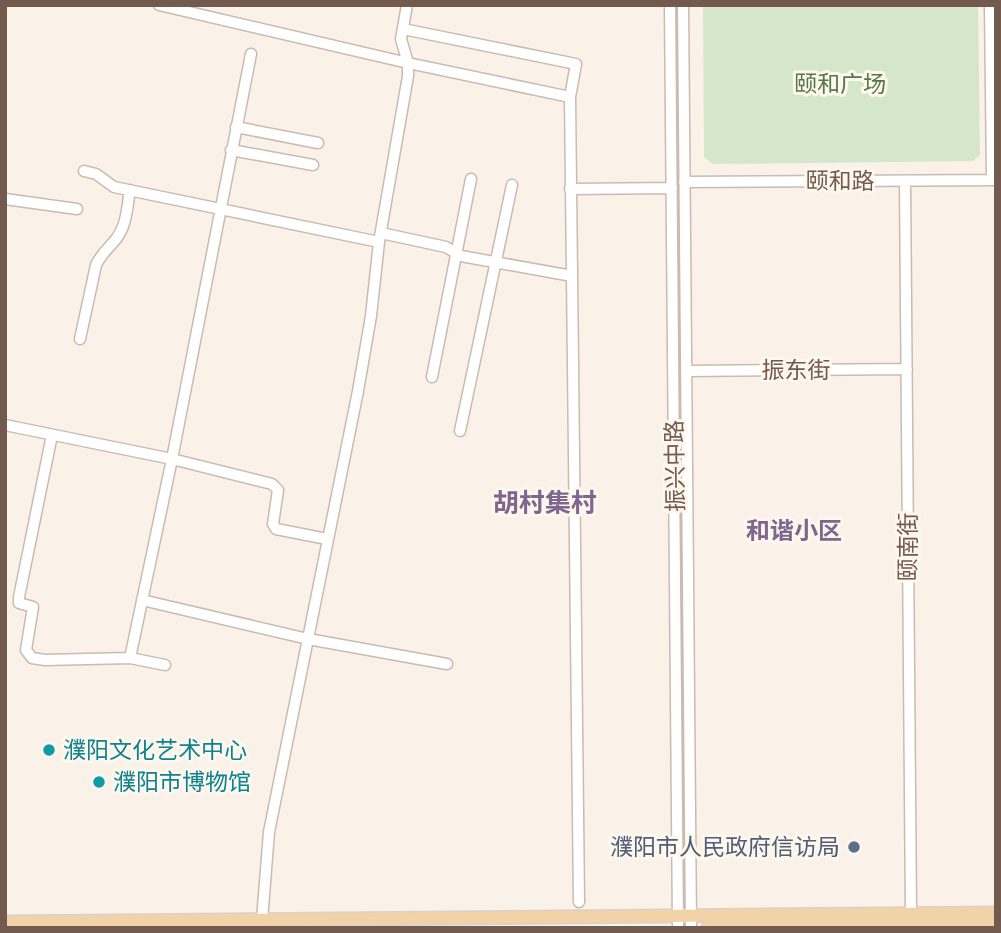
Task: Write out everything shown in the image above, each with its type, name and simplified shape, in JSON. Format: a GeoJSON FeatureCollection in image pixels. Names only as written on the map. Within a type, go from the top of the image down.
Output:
{"type":"FeatureCollection","features":[{"type":"Feature","properties":{"kind":"main road"},"geometry":{"type":"LineString","coordinates":[[5,922],[685,922],[996,913]]}},
{"type":"Feature","properties":{"kind":"main road"},"geometry":{"type":"LineString","coordinates":[[708,928],[996,925]]}},
{"type":"Feature","properties":{"kind":"street"},"geometry":{"type":"LineString","coordinates":[[159,5],[188,8],[408,63],[570,97]]}},
{"type":"Feature","properties":{"kind":"street"},"geometry":{"type":"LineString","coordinates":[[262,920],[269,832],[371,316],[380,237],[408,76],[408,63],[401,40],[407,5]]}},
{"type":"Feature","properties":{"kind":"street","name":"振兴中路"},"geometry":{"type":"LineString","coordinates":[[670,5],[685,922]]}},
{"type":"Feature","properties":{"kind":"street","name":"振兴中路"},"geometry":{"type":"LineString","coordinates":[[683,5],[686,371],[685,922]]}},
{"type":"Feature","properties":{"kind":"street"},"geometry":{"type":"LineString","coordinates":[[990,5],[994,180]]}},
{"type":"Feature","properties":{"kind":"street"},"geometry":{"type":"LineString","coordinates":[[402,29],[576,64],[570,97],[570,189],[579,902]]}},
{"type":"Feature","properties":{"kind":"street"},"geometry":{"type":"LineString","coordinates":[[130,658],[251,54]]}},
{"type":"Feature","properties":{"kind":"street"},"geometry":{"type":"LineString","coordinates":[[236,127],[318,143]]}},
{"type":"Feature","properties":{"kind":"street"},"geometry":{"type":"LineString","coordinates":[[231,150],[313,165]]}},
{"type":"Feature","properties":{"kind":"street"},"geometry":{"type":"LineString","coordinates":[[84,171],[96,174],[114,187],[446,247],[456,253],[496,263],[572,276]]}},
{"type":"Feature","properties":{"kind":"street"},"geometry":{"type":"LineString","coordinates":[[432,377],[471,179]]}},
{"type":"Feature","properties":{"kind":"street","name":"颐和路"},"geometry":{"type":"LineString","coordinates":[[684,182],[994,180]]}},
{"type":"Feature","properties":{"kind":"street","name":"颐南街"},"geometry":{"type":"LineString","coordinates":[[905,181],[911,914]]}},
{"type":"Feature","properties":{"kind":"street"},"geometry":{"type":"LineString","coordinates":[[460,431],[512,186]]}},
{"type":"Feature","properties":{"kind":"street"},"geometry":{"type":"LineString","coordinates":[[570,189],[672,188]]}},
{"type":"Feature","properties":{"kind":"street"},"geometry":{"type":"LineString","coordinates":[[80,339],[96,265],[100,256],[118,237],[125,223],[130,190]]}},
{"type":"Feature","properties":{"kind":"street"},"geometry":{"type":"LineString","coordinates":[[5,199],[77,209]]}},
{"type":"Feature","properties":{"kind":"street","name":"振东街"},"geometry":{"type":"LineString","coordinates":[[686,371],[907,369]]}},
{"type":"Feature","properties":{"kind":"street"},"geometry":{"type":"LineString","coordinates":[[5,425],[172,459],[272,484],[278,490],[273,524],[276,528],[327,539]]}},
{"type":"Feature","properties":{"kind":"street"},"geometry":{"type":"LineString","coordinates":[[52,435],[19,597],[19,603],[33,607],[26,650],[32,658],[45,660],[130,658],[165,665]]}},
{"type":"Feature","properties":{"kind":"street"},"geometry":{"type":"LineString","coordinates":[[142,600],[308,639],[447,664]]}},
{"type":"Feature","properties":{"kind":"green space","name":"颐和广场"},"geometry":{"type":"Polygon","coordinates":[[[703,5],[978,5],[980,155],[973,161],[713,164],[704,157],[703,5]]]}},
{"type":"Feature","properties":{"kind":"place","name":"濮阳文化艺术中心"},"geometry":{"type":"Point","coordinates":[49,750]}},
{"type":"Feature","properties":{"kind":"place","name":"濮阳市博物馆"},"geometry":{"type":"Point","coordinates":[99,782]}},
{"type":"Feature","properties":{"kind":"place","name":"濮阳市人民政府信访局"},"geometry":{"type":"Point","coordinates":[854,847]}},
{"type":"Feature","properties":{"kind":"district","name":"胡村集村"},"geometry":{"type":"Point","coordinates":[545,503]}},
{"type":"Feature","properties":{"kind":"district","name":"和谐小区"},"geometry":{"type":"Point","coordinates":[794,531]}}]}
